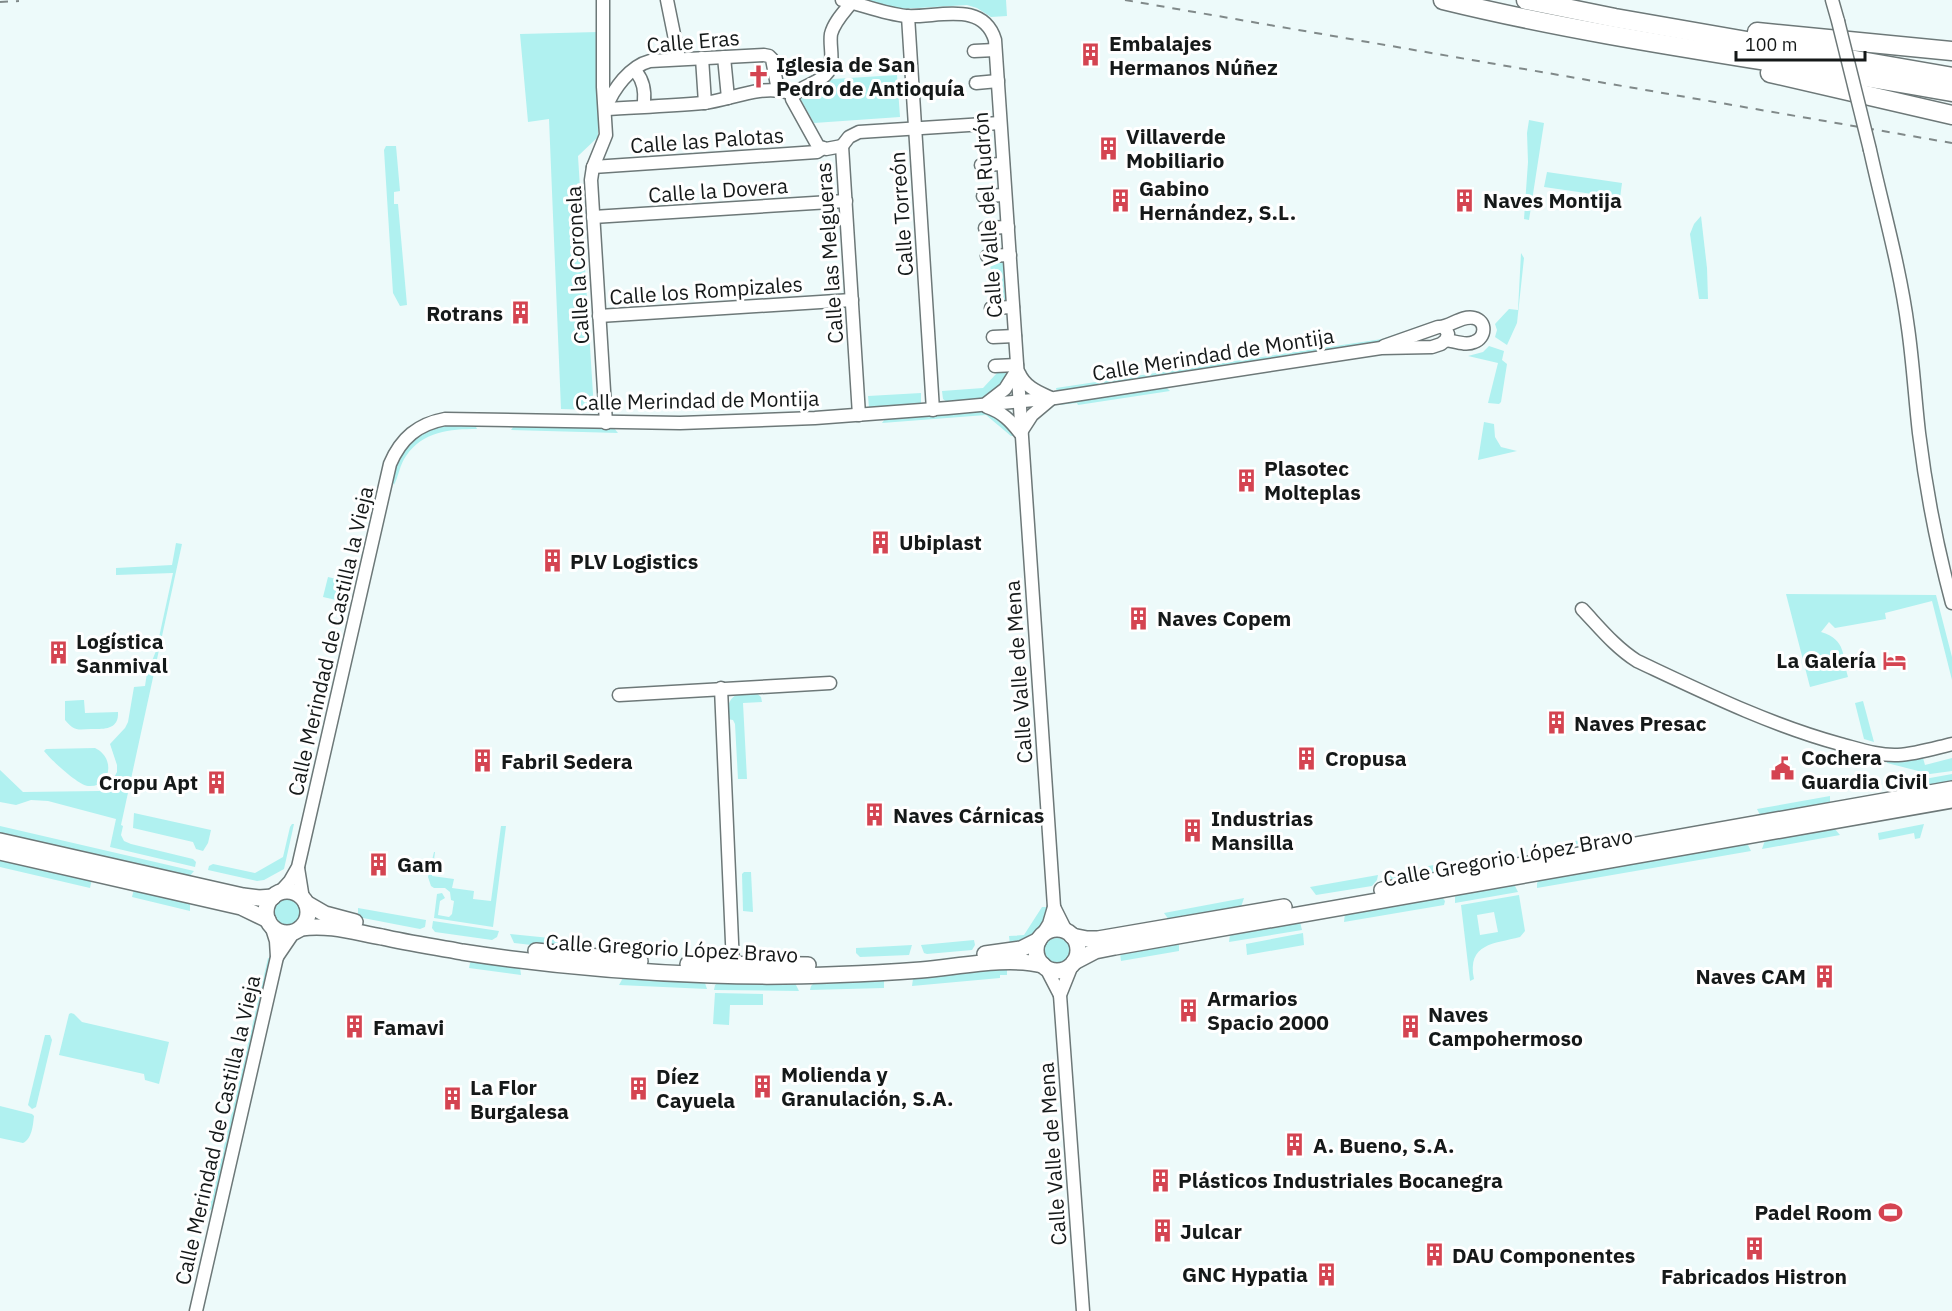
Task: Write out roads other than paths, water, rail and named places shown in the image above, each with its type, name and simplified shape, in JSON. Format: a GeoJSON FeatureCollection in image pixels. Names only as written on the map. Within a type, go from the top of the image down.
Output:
{"type":"FeatureCollection","features":[{"type":"Feature","properties":{"kind":"highway"},"geometry":{"type":"LineString","coordinates":[[1443,0],[1490,12],[1602,33],[1952,92]]}},
{"type":"Feature","properties":{"kind":"highway"},"geometry":{"type":"LineString","coordinates":[[1526,0],[1615,18],[1952,77]]}},
{"type":"Feature","properties":{"kind":"highway"},"geometry":{"type":"LineString","coordinates":[[1615,18],[1952,51]]}},
{"type":"Feature","properties":{"kind":"highway"},"geometry":{"type":"LineString","coordinates":[[1602,33],[1656,50],[1773,73],[1952,115]]}},
{"type":"Feature","properties":{"kind":"main road","name":"Calle Gregorio López Bravo"},"geometry":{"type":"LineString","coordinates":[[1069,933],[1092,939],[1117,936],[1952,789]]}},
{"type":"Feature","properties":{"kind":"main road","name":"Calle Gregorio López Bravo"},"geometry":{"type":"LineString","coordinates":[[1073,964],[1095,951],[1115,946],[1952,800]]}},
{"type":"Feature","properties":{"kind":"main road"},"geometry":{"type":"LineString","coordinates":[[0,841],[243,896],[259,898],[290,891],[305,901],[308,917],[298,930],[284,933],[270,922],[241,907],[0,852]]}},
{"type":"Feature","properties":{"kind":"main road"},"geometry":{"type":"LineString","coordinates":[[270,922],[267,907],[277,895]]}},
{"type":"Feature","properties":{"kind":"main road","name":"Calle Gregorio López Bravo"},"geometry":{"type":"LineString","coordinates":[[305,901],[325,914],[338,918],[470,943],[594,958],[733,965],[809,965],[917,960],[1014,950],[1029,946],[1040,938]]}},
{"type":"Feature","properties":{"kind":"main road","name":"Calle Gregorio López Bravo"},"geometry":{"type":"LineString","coordinates":[[298,930],[332,927],[442,948],[528,961],[668,973],[803,976],[921,970],[1019,961],[1044,967]]}},
{"type":"Feature","properties":{"kind":"main road"},"geometry":{"type":"LineString","coordinates":[[1055,929],[1069,933],[1078,948],[1073,964],[1059,971],[1044,967],[1036,951],[1040,938],[1055,929]]}},
{"type":"Feature","properties":{"kind":"street","name":"Calle la Coronela"},"geometry":{"type":"LineString","coordinates":[[603,0],[605,141],[593,167],[591,180],[606,423]]}},
{"type":"Feature","properties":{"kind":"street"},"geometry":{"type":"LineString","coordinates":[[667,0],[679,59]]}},
{"type":"Feature","properties":{"kind":"street"},"geometry":{"type":"LineString","coordinates":[[1832,0],[1896,259],[1908,328],[1919,435],[1928,493],[1952,603]]}},
{"type":"Feature","properties":{"kind":"street"},"geometry":{"type":"LineString","coordinates":[[606,109],[705,103],[778,90],[792,95],[828,72],[831,64],[832,31],[847,1],[908,16]]}},
{"type":"Feature","properties":{"kind":"street","name":"Calle Valle del Rudrón"},"geometry":{"type":"LineString","coordinates":[[908,16],[965,13],[981,18],[992,31],[998,81],[1018,402]]}},
{"type":"Feature","properties":{"kind":"street","name":"Calle Torreón"},"geometry":{"type":"LineString","coordinates":[[908,16],[933,410]]}},
{"type":"Feature","properties":{"kind":"street"},"geometry":{"type":"LineString","coordinates":[[974,51],[995,50]]}},
{"type":"Feature","properties":{"kind":"street","name":"Calle Eras"},"geometry":{"type":"LineString","coordinates":[[606,109],[615,90],[639,65],[650,61],[769,56],[772,59],[778,90]]}},
{"type":"Feature","properties":{"kind":"street"},"geometry":{"type":"LineString","coordinates":[[724,57],[728,98]]}},
{"type":"Feature","properties":{"kind":"street"},"geometry":{"type":"LineString","coordinates":[[702,58],[705,103]]}},
{"type":"Feature","properties":{"kind":"street"},"geometry":{"type":"LineString","coordinates":[[637,73],[645,93],[644,102]]}},
{"type":"Feature","properties":{"kind":"street"},"geometry":{"type":"LineString","coordinates":[[976,83],[998,81]]}},
{"type":"Feature","properties":{"kind":"street","name":"Calle las Melgueras"},"geometry":{"type":"LineString","coordinates":[[792,95],[814,140],[823,148],[836,149],[842,146],[859,415]]}},
{"type":"Feature","properties":{"kind":"street"},"geometry":{"type":"LineString","coordinates":[[842,146],[849,137],[859,132],[1000,123]]}},
{"type":"Feature","properties":{"kind":"street","name":"Calle las Palotas"},"geometry":{"type":"LineString","coordinates":[[593,167],[817,152],[823,148]]}},
{"type":"Feature","properties":{"kind":"street"},"geometry":{"type":"LineString","coordinates":[[981,165],[1003,164]]}},
{"type":"Feature","properties":{"kind":"street"},"geometry":{"type":"LineString","coordinates":[[983,196],[1005,195]]}},
{"type":"Feature","properties":{"kind":"street","name":"Calle la Dovera"},"geometry":{"type":"LineString","coordinates":[[593,217],[846,201]]}},
{"type":"Feature","properties":{"kind":"street"},"geometry":{"type":"LineString","coordinates":[[985,228],[1008,227]]}},
{"type":"Feature","properties":{"kind":"street"},"geometry":{"type":"LineString","coordinates":[[987,256],[1010,255]]}},
{"type":"Feature","properties":{"kind":"street","name":"Calle los Rompizales"},"geometry":{"type":"LineString","coordinates":[[599,316],[852,300]]}},
{"type":"Feature","properties":{"kind":"street"},"geometry":{"type":"LineString","coordinates":[[991,308],[1013,307]]}},
{"type":"Feature","properties":{"kind":"street","name":"Calle Merindad de Montija"},"geometry":{"type":"LineString","coordinates":[[414,430],[445,420],[689,423],[933,410],[1052,398],[1381,348],[1431,347],[1441,344],[1445,334],[1438,327],[1391,342],[1381,348]]}},
{"type":"Feature","properties":{"kind":"street"},"geometry":{"type":"LineString","coordinates":[[993,337],[1015,336]]}},
{"type":"Feature","properties":{"kind":"street"},"geometry":{"type":"LineString","coordinates":[[995,366],[1017,367]]}},
{"type":"Feature","properties":{"kind":"street"},"geometry":{"type":"LineString","coordinates":[[982,405],[1000,412],[1020,433],[1032,414],[1052,398],[1031,388],[1023,381],[1017,367]]}},
{"type":"Feature","properties":{"kind":"street"},"geometry":{"type":"LineString","coordinates":[[982,405],[1005,389],[1017,367]]}},
{"type":"Feature","properties":{"kind":"street","name":"Calle Valle de Mena"},"geometry":{"type":"LineString","coordinates":[[1018,402],[1054,907],[1049,924],[1040,938]]}},
{"type":"Feature","properties":{"kind":"street","name":"Calle Merindad de Castilla la Vieja"},"geometry":{"type":"LineString","coordinates":[[277,895],[290,881],[297,867],[390,464],[397,450],[414,430]]}},
{"type":"Feature","properties":{"kind":"street"},"geometry":{"type":"LineString","coordinates":[[1582,609],[1611,641],[1637,661],[1781,725],[1822,739],[1886,754],[1913,753],[1952,744]]}},
{"type":"Feature","properties":{"kind":"street"},"geometry":{"type":"LineString","coordinates":[[619,695],[830,683]]}},
{"type":"Feature","properties":{"kind":"street","name":"Calle Gregorio López Bravo"},"geometry":{"type":"LineString","coordinates":[[721,688],[733,965]]}},
{"type":"Feature","properties":{"kind":"street","name":"Calle Merindad de Castilla la Vieja"},"geometry":{"type":"LineString","coordinates":[[297,867],[305,901]]}},
{"type":"Feature","properties":{"kind":"street","name":"Calle Valle de Mena"},"geometry":{"type":"LineString","coordinates":[[1054,907],[1069,933]]}},
{"type":"Feature","properties":{"kind":"street","name":"Calle Merindad de Castilla la Vieja"},"geometry":{"type":"LineString","coordinates":[[196,1311],[277,957],[276,940],[270,922]]}},
{"type":"Feature","properties":{"kind":"street","name":"Calle Merindad de Castilla la Vieja"},"geometry":{"type":"LineString","coordinates":[[277,957],[298,930]]}},
{"type":"Feature","properties":{"kind":"street","name":"Calle Valle de Mena"},"geometry":{"type":"LineString","coordinates":[[1060,994],[1073,964]]}},
{"type":"Feature","properties":{"kind":"street","name":"Calle Valle de Mena"},"geometry":{"type":"LineString","coordinates":[[1044,967],[1060,994],[1083,1311]]}},
{"type":"Feature","properties":{"kind":"railway"},"geometry":{"type":"LineString","coordinates":[[1125,0],[1952,143]]}},
{"type":"Feature","properties":{"kind":"railway"},"geometry":{"type":"LineString","coordinates":[[0,2],[19,1]]}},
{"type":"Feature","properties":{"kind":"place","name":"Embalajes Hermanos Núñez"},"geometry":{"type":"Point","coordinates":[1091,55]}},
{"type":"Feature","properties":{"kind":"place","name":"Iglesia de San Pedro de Antioquía"},"geometry":{"type":"Point","coordinates":[758,76]}},
{"type":"Feature","properties":{"kind":"place","name":"Villaverde Mobiliario"},"geometry":{"type":"Point","coordinates":[1108,148]}},
{"type":"Feature","properties":{"kind":"place","name":"Gabino Hernández, S.L."},"geometry":{"type":"Point","coordinates":[1121,200]}},
{"type":"Feature","properties":{"kind":"place","name":"Naves Montija"},"geometry":{"type":"Point","coordinates":[1465,200]}},
{"type":"Feature","properties":{"kind":"place","name":"Rotrans"},"geometry":{"type":"Point","coordinates":[521,313]}},
{"type":"Feature","properties":{"kind":"place","name":"Plasotec Molteplas"},"geometry":{"type":"Point","coordinates":[1246,480]}},
{"type":"Feature","properties":{"kind":"place","name":"Ubiplast"},"geometry":{"type":"Point","coordinates":[881,542]}},
{"type":"Feature","properties":{"kind":"place","name":"PLV Logistics"},"geometry":{"type":"Point","coordinates":[552,561]}},
{"type":"Feature","properties":{"kind":"place","name":"Naves Copem"},"geometry":{"type":"Point","coordinates":[1139,618]}},
{"type":"Feature","properties":{"kind":"place","name":"Logística Sanmival"},"geometry":{"type":"Point","coordinates":[58,653]}},
{"type":"Feature","properties":{"kind":"place","name":"La Galería"},"geometry":{"type":"Point","coordinates":[1894,660]}},
{"type":"Feature","properties":{"kind":"place","name":"Naves Presac"},"geometry":{"type":"Point","coordinates":[1556,723]}},
{"type":"Feature","properties":{"kind":"place","name":"Cropusa"},"geometry":{"type":"Point","coordinates":[1307,758]}},
{"type":"Feature","properties":{"kind":"place","name":"Fabril Sedera"},"geometry":{"type":"Point","coordinates":[483,761]}},
{"type":"Feature","properties":{"kind":"place","name":"Cochera Guardia Civil"},"geometry":{"type":"Point","coordinates":[1783,769]}},
{"type":"Feature","properties":{"kind":"place","name":"Cropu Apt"},"geometry":{"type":"Point","coordinates":[216,782]}},
{"type":"Feature","properties":{"kind":"place","name":"Naves Cárnicas"},"geometry":{"type":"Point","coordinates":[875,815]}},
{"type":"Feature","properties":{"kind":"place","name":"Industrias Mansilla"},"geometry":{"type":"Point","coordinates":[1193,830]}},
{"type":"Feature","properties":{"kind":"place","name":"Gam"},"geometry":{"type":"Point","coordinates":[379,864]}},
{"type":"Feature","properties":{"kind":"place","name":"Naves CAM"},"geometry":{"type":"Point","coordinates":[1824,976]}},
{"type":"Feature","properties":{"kind":"place","name":"Armarios Spacio 2000"},"geometry":{"type":"Point","coordinates":[1189,1010]}},
{"type":"Feature","properties":{"kind":"place","name":"Naves Campohermoso"},"geometry":{"type":"Point","coordinates":[1410,1026]}},
{"type":"Feature","properties":{"kind":"place","name":"Famavi"},"geometry":{"type":"Point","coordinates":[355,1027]}},
{"type":"Feature","properties":{"kind":"place","name":"Molienda y Granulación, S.A."},"geometry":{"type":"Point","coordinates":[763,1086]}},
{"type":"Feature","properties":{"kind":"place","name":"Díez Cayuela"},"geometry":{"type":"Point","coordinates":[638,1088]}},
{"type":"Feature","properties":{"kind":"place","name":"La Flor Burgalesa"},"geometry":{"type":"Point","coordinates":[452,1099]}},
{"type":"Feature","properties":{"kind":"place","name":"A. Bueno, S.A."},"geometry":{"type":"Point","coordinates":[1295,1145]}},
{"type":"Feature","properties":{"kind":"place","name":"Plásticos Industriales Bocanegra"},"geometry":{"type":"Point","coordinates":[1160,1180]}},
{"type":"Feature","properties":{"kind":"place","name":"Padel Room"},"geometry":{"type":"Point","coordinates":[1890,1212]}},
{"type":"Feature","properties":{"kind":"place","name":"Julcar"},"geometry":{"type":"Point","coordinates":[1162,1231]}},
{"type":"Feature","properties":{"kind":"place","name":"Fabricados Histron"},"geometry":{"type":"Point","coordinates":[1754,1248]}},
{"type":"Feature","properties":{"kind":"place","name":"DAU Componentes"},"geometry":{"type":"Point","coordinates":[1434,1255]}},
{"type":"Feature","properties":{"kind":"place","name":"GNC Hypatia"},"geometry":{"type":"Point","coordinates":[1326,1274]}}]}
